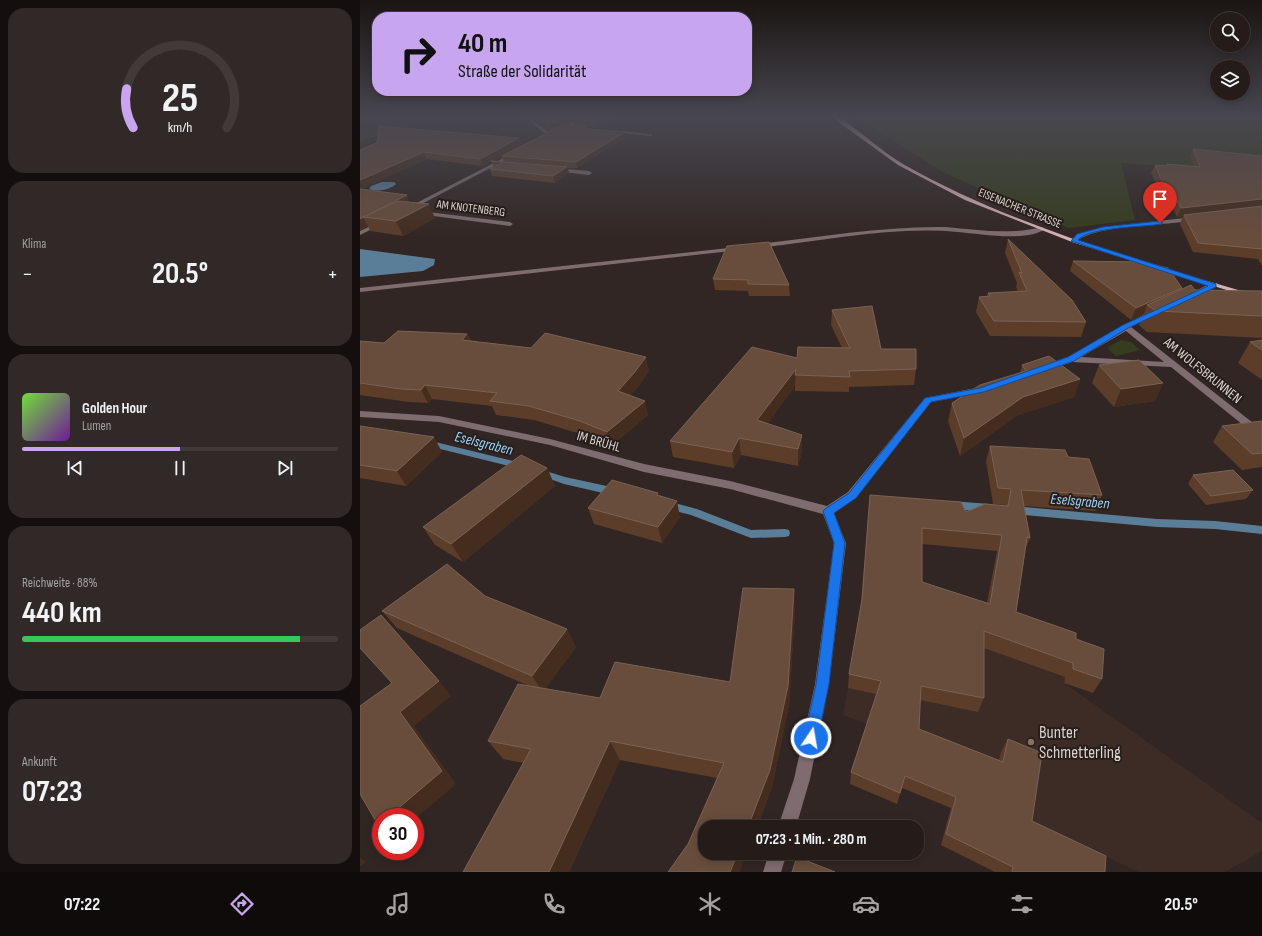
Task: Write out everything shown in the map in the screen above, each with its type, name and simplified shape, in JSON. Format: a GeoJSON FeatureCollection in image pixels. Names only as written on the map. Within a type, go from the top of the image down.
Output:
{"type":"FeatureCollection","features":[{"type":"Feature","properties":{"kind":"main road","name":"EISENACHER STRASSE"},"geometry":{"type":"LineString","coordinates":[[890,157],[900,164],[967,198],[1042,229],[1074,241],[1262,299]]}},
{"type":"Feature","properties":{"kind":"street","name":"AM KNOTENBERG"},"geometry":{"type":"LineString","coordinates":[[509,157],[405,211],[510,224]]}},
{"type":"Feature","properties":{"kind":"street"},"geometry":{"type":"LineString","coordinates":[[496,164],[504,165]]}},
{"type":"Feature","properties":{"kind":"street"},"geometry":{"type":"LineString","coordinates":[[550,169],[588,173]]}},
{"type":"Feature","properties":{"kind":"street"},"geometry":{"type":"LineString","coordinates":[[1074,241],[1079,236],[1103,229],[1201,218]]}},
{"type":"Feature","properties":{"kind":"street"},"geometry":{"type":"LineString","coordinates":[[360,233],[386,221]]}},
{"type":"Feature","properties":{"kind":"street"},"geometry":{"type":"LineString","coordinates":[[754,247],[896,231],[935,229],[1030,234],[1042,229]]}},
{"type":"Feature","properties":{"kind":"street"},"geometry":{"type":"LineString","coordinates":[[360,290],[746,248]]}},
{"type":"Feature","properties":{"kind":"street"},"geometry":{"type":"LineString","coordinates":[[1182,300],[1214,285]]}},
{"type":"Feature","properties":{"kind":"street"},"geometry":{"type":"LineString","coordinates":[[1041,370],[1071,359],[1126,327],[1161,310]]}},
{"type":"Feature","properties":{"kind":"street","name":"AM WOLFSBRUNNEN"},"geometry":{"type":"LineString","coordinates":[[1126,327],[1262,435]]}},
{"type":"Feature","properties":{"kind":"street"},"geometry":{"type":"LineString","coordinates":[[1071,359],[1175,365]]}},
{"type":"Feature","properties":{"kind":"street"},"geometry":{"type":"LineString","coordinates":[[789,820],[802,779],[822,684],[840,543],[828,511],[852,495],[928,400],[989,388]]}},
{"type":"Feature","properties":{"kind":"street","name":"IM BRÜHL"},"geometry":{"type":"LineString","coordinates":[[360,414],[439,419],[550,442],[644,468],[730,485],[828,511]]}},
{"type":"Feature","properties":{"kind":"street"},"geometry":{"type":"LineString","coordinates":[[772,872],[776,860]]}},
{"type":"Feature","properties":{"kind":"shaded area","name":"Bunter Schmetterling"},"geometry":{"type":"Polygon","coordinates":[[[925,626],[1065,677],[1064,683],[1262,823],[1262,851],[1225,872],[1139,872],[954,786],[959,760],[843,715],[848,688],[925,626]]]}},
{"type":"Feature","properties":{"kind":"green space"},"geometry":{"type":"Polygon","coordinates":[[[919,157],[1225,157],[1234,171],[1121,163],[1135,220],[1068,228],[945,173],[919,157]]]}},
{"type":"Feature","properties":{"kind":"green space"},"geometry":{"type":"Polygon","coordinates":[[[1121,340],[1131,342],[1140,350],[1116,356],[1109,350],[1108,347],[1121,340]]]}},
{"type":"Feature","properties":{"kind":"water"},"geometry":{"type":"Polygon","coordinates":[[[382,182],[394,182],[396,184],[383,190],[369,189],[371,186],[382,182]]]}},
{"type":"Feature","properties":{"kind":"water"},"geometry":{"type":"Polygon","coordinates":[[[360,249],[435,259],[434,265],[423,271],[360,277],[360,249]]]}},
{"type":"Feature","properties":{"kind":"building"},"geometry":{"type":"Polygon","coordinates":[[[360,157],[413,157],[360,180],[360,157]]]}},
{"type":"Feature","properties":{"kind":"building"},"geometry":{"type":"Polygon","coordinates":[[[462,157],[484,157],[480,159],[462,157]]]}},
{"type":"Feature","properties":{"kind":"building"},"geometry":{"type":"Polygon","coordinates":[[[511,157],[585,157],[576,162],[511,157]]]}},
{"type":"Feature","properties":{"kind":"building"},"geometry":{"type":"Polygon","coordinates":[[[1196,157],[1262,157],[1262,199],[1181,208],[1171,189],[1165,188],[1155,165],[1168,166],[1167,164],[1200,167],[1196,157]]]}},
{"type":"Feature","properties":{"kind":"building"},"geometry":{"type":"Polygon","coordinates":[[[491,161],[567,167],[553,176],[490,169],[503,162],[491,161]]]}},
{"type":"Feature","properties":{"kind":"building"},"geometry":{"type":"Polygon","coordinates":[[[360,189],[407,195],[360,219],[360,189]]]}},
{"type":"Feature","properties":{"kind":"building"},"geometry":{"type":"Polygon","coordinates":[[[398,201],[429,204],[396,221],[363,217],[398,201]]]}},
{"type":"Feature","properties":{"kind":"building"},"geometry":{"type":"Polygon","coordinates":[[[1262,206],[1262,249],[1198,243],[1184,215],[1262,206]]]}},
{"type":"Feature","properties":{"kind":"building"},"geometry":{"type":"Polygon","coordinates":[[[1008,239],[1072,300],[1086,322],[994,321],[979,297],[990,296],[988,293],[1027,291],[1019,272],[1022,273],[1008,239]]]}},
{"type":"Feature","properties":{"kind":"building"},"geometry":{"type":"Polygon","coordinates":[[[769,242],[789,285],[748,284],[748,280],[713,279],[727,246],[769,242]]]}},
{"type":"Feature","properties":{"kind":"building"},"geometry":{"type":"Polygon","coordinates":[[[1073,261],[1143,262],[1168,268],[1182,288],[1136,308],[1073,261]]]}},
{"type":"Feature","properties":{"kind":"building"},"geometry":{"type":"Polygon","coordinates":[[[1191,285],[1195,290],[1262,291],[1262,316],[1156,311],[1147,305],[1191,285]]]}},
{"type":"Feature","properties":{"kind":"building"},"geometry":{"type":"Polygon","coordinates":[[[872,306],[881,349],[916,349],[916,369],[849,371],[850,377],[795,375],[796,369],[757,420],[802,435],[798,449],[739,438],[732,452],[670,441],[752,347],[797,358],[798,347],[850,348],[832,310],[872,306]]]}},
{"type":"Feature","properties":{"kind":"building"},"geometry":{"type":"Polygon","coordinates":[[[398,331],[467,334],[462,340],[531,348],[545,333],[646,357],[618,391],[645,401],[607,432],[580,421],[529,406],[490,401],[497,393],[425,385],[421,390],[401,389],[360,383],[360,341],[384,343],[398,331]]]}},
{"type":"Feature","properties":{"kind":"building"},"geometry":{"type":"Polygon","coordinates":[[[1262,340],[1262,350],[1250,342],[1262,340]]]}},
{"type":"Feature","properties":{"kind":"building"},"geometry":{"type":"Polygon","coordinates":[[[1049,356],[1080,379],[1023,397],[964,438],[952,403],[980,385],[1026,371],[1022,365],[1049,356]]]}},
{"type":"Feature","properties":{"kind":"building"},"geometry":{"type":"Polygon","coordinates":[[[1139,360],[1163,383],[1121,389],[1099,365],[1139,360]]]}},
{"type":"Feature","properties":{"kind":"building"},"geometry":{"type":"Polygon","coordinates":[[[1262,421],[1262,453],[1252,454],[1222,426],[1262,421]]]}},
{"type":"Feature","properties":{"kind":"building"},"geometry":{"type":"Polygon","coordinates":[[[360,426],[434,437],[397,471],[360,465],[360,426]]]}},
{"type":"Feature","properties":{"kind":"building"},"geometry":{"type":"Polygon","coordinates":[[[990,446],[1065,450],[1068,457],[1089,459],[1102,495],[1021,490],[1030,538],[1027,537],[1016,612],[1076,633],[1076,639],[1104,649],[1102,679],[1073,669],[1073,663],[984,631],[984,698],[921,686],[919,729],[1003,762],[1008,739],[1042,753],[1032,821],[1106,856],[1105,872],[1012,872],[1013,867],[946,834],[956,797],[905,776],[900,793],[851,772],[881,681],[849,674],[862,600],[870,495],[961,502],[966,512],[985,504],[1008,506],[1011,489],[998,488],[990,446]],[[922,528],[922,582],[990,604],[1002,535],[922,528]]]}},
{"type":"Feature","properties":{"kind":"building"},"geometry":{"type":"Polygon","coordinates":[[[521,455],[547,468],[451,544],[423,527],[521,455]]]}},
{"type":"Feature","properties":{"kind":"building"},"geometry":{"type":"Polygon","coordinates":[[[1233,470],[1253,490],[1211,496],[1193,475],[1233,470]]]}},
{"type":"Feature","properties":{"kind":"building"},"geometry":{"type":"Polygon","coordinates":[[[612,480],[658,493],[657,495],[677,501],[658,527],[588,508],[612,480]]]}},
{"type":"Feature","properties":{"kind":"building"},"geometry":{"type":"Polygon","coordinates":[[[447,564],[485,596],[567,629],[532,676],[382,611],[447,564]]]}},
{"type":"Feature","properties":{"kind":"building"},"geometry":{"type":"Polygon","coordinates":[[[743,588],[794,589],[788,686],[770,770],[751,820],[699,820],[724,763],[610,741],[549,872],[463,872],[531,749],[488,741],[518,684],[600,698],[615,662],[730,682],[743,588]]]}},
{"type":"Feature","properties":{"kind":"building"},"geometry":{"type":"Polygon","coordinates":[[[381,615],[439,681],[400,712],[442,771],[399,808],[372,808],[372,815],[360,794],[360,706],[392,683],[360,648],[360,630],[381,615]]]}},
{"type":"Feature","properties":{"kind":"building"},"geometry":{"type":"Polygon","coordinates":[[[698,822],[698,860],[735,860],[730,872],[668,872],[688,844],[698,822]]]}},
{"type":"Feature","properties":{"kind":"building"},"geometry":{"type":"Polygon","coordinates":[[[796,860],[805,860],[835,872],[792,872],[796,860]]]}},
{"type":"Feature","properties":{"kind":"waterway","name":"Eselsgraben"},"geometry":{"type":"LineString","coordinates":[[427,443],[521,466]]}},
{"type":"Feature","properties":{"kind":"waterway","name":"Eselsgraben"},"geometry":{"type":"LineString","coordinates":[[539,472],[564,480],[616,492]]}},
{"type":"Feature","properties":{"kind":"waterway","name":"Eselsgraben"},"geometry":{"type":"LineString","coordinates":[[667,505],[693,512],[751,534],[785,533]]}},
{"type":"Feature","properties":{"kind":"waterway","name":"Eselsgraben"},"geometry":{"type":"LineString","coordinates":[[951,505],[990,508]]}},
{"type":"Feature","properties":{"kind":"waterway","name":"Eselsgraben"},"geometry":{"type":"LineString","coordinates":[[1013,510],[1157,523],[1215,525],[1262,530]]}},
{"type":"Feature","properties":{"kind":"place","name":"Bunter Schmetterling"},"geometry":{"type":"Point","coordinates":[1031,742]}},
{"type":"Feature","properties":{"kind":"route"},"geometry":{"type":"LineString","coordinates":[[811,738],[822,684],[840,543],[828,511],[852,495],[928,400],[981,390],[1071,359],[1126,327],[1214,285],[1074,241],[1079,236],[1103,229],[1160,223]]}}]}
